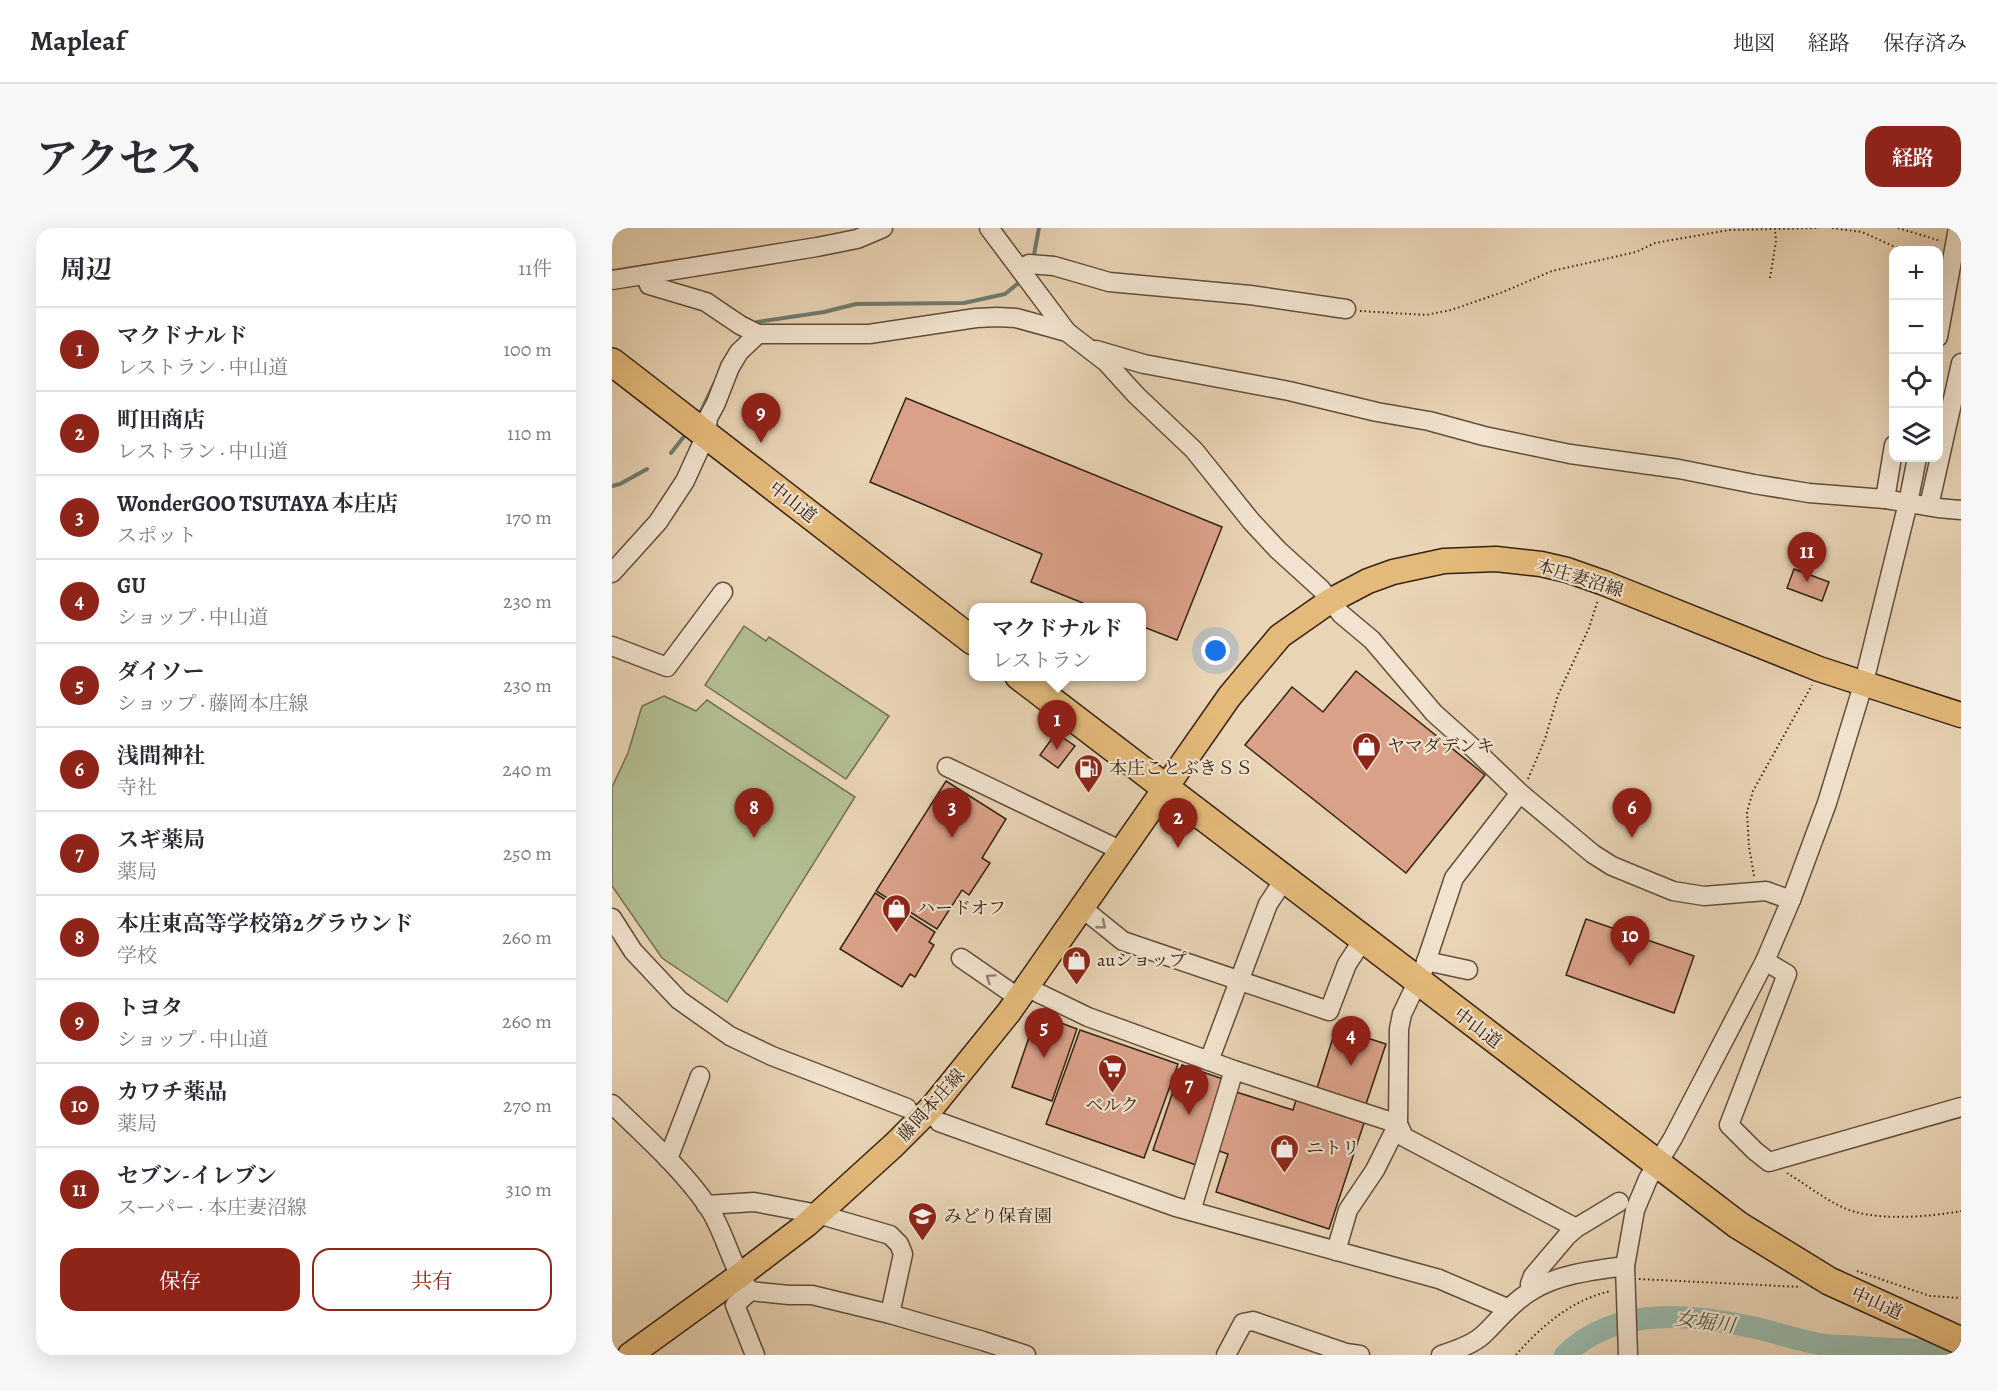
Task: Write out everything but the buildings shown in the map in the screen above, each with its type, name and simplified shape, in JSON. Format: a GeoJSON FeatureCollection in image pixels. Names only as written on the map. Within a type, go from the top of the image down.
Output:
{"type":"FeatureCollection","features":[{"type":"Feature","properties":{"kind":"highway","name":"中山道"},"geometry":{"type":"LineString","coordinates":[[612,362],[969,638]]}},
{"type":"Feature","properties":{"kind":"highway","name":"中山道"},"geometry":{"type":"LineString","coordinates":[[1025,681],[1363,940],[1422,971],[1657,1164],[1738,1226],[1961,1341]]}},
{"type":"Feature","properties":{"kind":"main road","name":"本庄妻沼線"},"geometry":{"type":"LineString","coordinates":[[1165,789],[1229,697],[1281,636],[1330,601],[1368,582],[1393,572],[1444,561],[1472,558],[1541,564],[1567,570],[1819,669],[1961,715]]}},
{"type":"Feature","properties":{"kind":"main road","name":"藤岡本庄線"},"geometry":{"type":"LineString","coordinates":[[630,1355],[745,1284],[933,1106],[1023,992],[1165,789]]}},
{"type":"Feature","properties":{"kind":"street"},"geometry":{"type":"LineString","coordinates":[[612,280],[817,247],[857,239],[883,228]]}},
{"type":"Feature","properties":{"kind":"street"},"geometry":{"type":"LineString","coordinates":[[989,228],[1029,271],[1067,332]]}},
{"type":"Feature","properties":{"kind":"street"},"geometry":{"type":"LineString","coordinates":[[1943,305],[1954,236]]}},
{"type":"Feature","properties":{"kind":"street"},"geometry":{"type":"LineString","coordinates":[[1029,271],[1064,267],[1109,282],[1250,295],[1346,309]]}},
{"type":"Feature","properties":{"kind":"street"},"geometry":{"type":"LineString","coordinates":[[645,275],[649,285],[706,302],[750,330],[869,334],[997,317],[1016,318],[1067,332],[1106,362],[1136,396],[1194,450],[1278,550],[1321,589],[1341,614],[1364,632],[1434,713],[1520,793],[1593,854],[1612,866],[1672,891],[1704,896],[1766,891],[1791,900]]}},
{"type":"Feature","properties":{"kind":"street"},"geometry":{"type":"LineString","coordinates":[[612,573],[658,522],[685,481],[706,435],[708,418],[730,367],[750,330]]}},
{"type":"Feature","properties":{"kind":"street"},"geometry":{"type":"LineString","coordinates":[[1091,349],[1144,364],[1289,391],[1570,454],[1679,469],[1809,493],[1961,510]]}},
{"type":"Feature","properties":{"kind":"street"},"geometry":{"type":"LineString","coordinates":[[1929,506],[1961,363]]}},
{"type":"Feature","properties":{"kind":"street"},"geometry":{"type":"LineString","coordinates":[[1885,500],[1891,462]]}},
{"type":"Feature","properties":{"kind":"street"},"geometry":{"type":"LineString","coordinates":[[1628,1355],[1626,1277],[1635,1210],[1648,1179],[1673,1138],[1765,961],[1791,900],[1827,803],[1864,682],[1916,462]]}},
{"type":"Feature","properties":{"kind":"street"},"geometry":{"type":"LineString","coordinates":[[612,646],[667,667],[723,592]]}},
{"type":"Feature","properties":{"kind":"street"},"geometry":{"type":"LineString","coordinates":[[947,767],[1122,851]]}},
{"type":"Feature","properties":{"kind":"street"},"geometry":{"type":"LineString","coordinates":[[1520,793],[1454,878],[1422,971],[1402,1014],[1399,1029],[1398,1124],[1404,1137],[1576,1228]]}},
{"type":"Feature","properties":{"kind":"street"},"geometry":{"type":"LineString","coordinates":[[1209,1061],[1268,904],[1284,880]]}},
{"type":"Feature","properties":{"kind":"street"},"geometry":{"type":"LineString","coordinates":[[1082,908],[1123,941],[1329,1011],[1347,964],[1363,940]]}},
{"type":"Feature","properties":{"kind":"street"},"geometry":{"type":"LineString","coordinates":[[612,918],[633,951],[679,1000],[730,1036],[772,1056],[907,1108]]}},
{"type":"Feature","properties":{"kind":"street"},"geometry":{"type":"LineString","coordinates":[[961,958],[1023,992],[1088,1017],[1234,1070],[1398,1124]]}},
{"type":"Feature","properties":{"kind":"street"},"geometry":{"type":"LineString","coordinates":[[1765,961],[1787,974],[1730,1125],[1769,1162],[1961,1107]]}},
{"type":"Feature","properties":{"kind":"street"},"geometry":{"type":"LineString","coordinates":[[1422,971],[1468,970]]}},
{"type":"Feature","properties":{"kind":"street"},"geometry":{"type":"LineString","coordinates":[[1191,1211],[1234,1070]]}},
{"type":"Feature","properties":{"kind":"street"},"geometry":{"type":"LineString","coordinates":[[668,1159],[700,1076]]}},
{"type":"Feature","properties":{"kind":"street"},"geometry":{"type":"LineString","coordinates":[[612,1104],[668,1159],[706,1204],[745,1284]]}},
{"type":"Feature","properties":{"kind":"street"},"geometry":{"type":"LineString","coordinates":[[939,1122],[1191,1211],[1439,1280],[1508,1308]]}},
{"type":"Feature","properties":{"kind":"street"},"geometry":{"type":"LineString","coordinates":[[1336,1251],[1348,1210],[1375,1170],[1398,1124]]}},
{"type":"Feature","properties":{"kind":"street"},"geometry":{"type":"LineString","coordinates":[[706,1204],[754,1202],[818,1214],[890,1235],[899,1244],[903,1254],[890,1314]]}},
{"type":"Feature","properties":{"kind":"street"},"geometry":{"type":"LineString","coordinates":[[1531,1291],[1530,1284],[1533,1275],[1576,1228],[1619,1203]]}},
{"type":"Feature","properties":{"kind":"street"},"geometry":{"type":"LineString","coordinates":[[1441,1355],[1481,1337],[1508,1308],[1531,1291],[1560,1278],[1626,1277]]}},
{"type":"Feature","properties":{"kind":"street"},"geometry":{"type":"LineString","coordinates":[[745,1284],[812,1295],[890,1314],[1018,1353]]}},
{"type":"Feature","properties":{"kind":"street"},"geometry":{"type":"LineString","coordinates":[[745,1284],[735,1305],[755,1355]]}},
{"type":"Feature","properties":{"kind":"street"},"geometry":{"type":"LineString","coordinates":[[1226,1355],[1243,1323],[1253,1322],[1350,1354]]}},
{"type":"Feature","properties":{"kind":"path"},"geometry":{"type":"LineString","coordinates":[[1346,309],[1426,315],[1451,310],[1503,292],[1552,271],[1636,252],[1655,243],[1729,230],[1818,228]]}},
{"type":"Feature","properties":{"kind":"path"},"geometry":{"type":"LineString","coordinates":[[1832,228],[1862,232],[1893,246]]}},
{"type":"Feature","properties":{"kind":"path"},"geometry":{"type":"LineString","coordinates":[[1898,228],[1936,241],[1954,236]]}},
{"type":"Feature","properties":{"kind":"path"},"geometry":{"type":"LineString","coordinates":[[1770,278],[1776,241],[1774,229]]}},
{"type":"Feature","properties":{"kind":"path"},"geometry":{"type":"LineString","coordinates":[[1520,793],[1533,770],[1545,740],[1558,695],[1589,628],[1604,583]]}},
{"type":"Feature","properties":{"kind":"path"},"geometry":{"type":"LineString","coordinates":[[1757,892],[1749,847],[1747,812],[1753,791],[1819,669]]}},
{"type":"Feature","properties":{"kind":"path"},"geometry":{"type":"LineString","coordinates":[[1769,1162],[1843,1208],[1882,1216],[1910,1217],[1961,1211]]}},
{"type":"Feature","properties":{"kind":"path"},"geometry":{"type":"LineString","coordinates":[[1516,1355],[1533,1335],[1565,1311],[1601,1293],[1626,1277],[1796,1287],[1824,1284],[1842,1279],[1930,1296],[1961,1299]]}},
{"type":"Feature","properties":{"kind":"green space"},"geometry":{"type":"Polygon","coordinates":[[[744,626],[766,641],[769,637],[889,716],[846,779],[705,685],[744,626]]]}},
{"type":"Feature","properties":{"kind":"green space"},"geometry":{"type":"Polygon","coordinates":[[[664,696],[696,711],[707,700],[855,797],[727,1002],[662,958],[612,886],[612,787],[628,753],[642,706],[664,696]]]}},
{"type":"Feature","properties":{"kind":"waterway"},"geometry":{"type":"LineString","coordinates":[[1033,260],[1039,228]]}},
{"type":"Feature","properties":{"kind":"waterway"},"geometry":{"type":"LineString","coordinates":[[753,326],[757,322],[824,312],[856,304],[964,303],[1005,294],[1021,281]]}},
{"type":"Feature","properties":{"kind":"waterway"},"geometry":{"type":"LineString","coordinates":[[701,411],[715,382]]}},
{"type":"Feature","properties":{"kind":"waterway"},"geometry":{"type":"LineString","coordinates":[[671,453],[686,434]]}},
{"type":"Feature","properties":{"kind":"waterway"},"geometry":{"type":"LineString","coordinates":[[612,486],[647,469]]}},
{"type":"Feature","properties":{"kind":"waterway","name":"女堀川"},"geometry":{"type":"LineString","coordinates":[[1565,1355],[1585,1339],[1607,1328],[1631,1321],[1681,1317],[1732,1323],[1824,1345],[1961,1351]]}},
{"type":"Feature","properties":{"kind":"place","name":"トヨタ"},"geometry":{"type":"Point","coordinates":[761,443]}},
{"type":"Feature","properties":{"kind":"place","name":"セブン-イレブン"},"geometry":{"type":"Point","coordinates":[1807,582]}},
{"type":"Feature","properties":{"kind":"place","name":"マクドナルド"},"geometry":{"type":"Point","coordinates":[1057,750]}},
{"type":"Feature","properties":{"kind":"place","name":"ヤマダデンキ"},"geometry":{"type":"Point","coordinates":[1366,772]}},
{"type":"Feature","properties":{"kind":"place","name":"本庄ことぶきＳＳ"},"geometry":{"type":"Point","coordinates":[1088,794]}},
{"type":"Feature","properties":{"kind":"place","name":"本庄東高等学校第2グラウンド"},"geometry":{"type":"Point","coordinates":[754,838]}},
{"type":"Feature","properties":{"kind":"place","name":"WonderGOO TSUTAYA 本庄店"},"geometry":{"type":"Point","coordinates":[952,838]}},
{"type":"Feature","properties":{"kind":"place","name":"浅間神社"},"geometry":{"type":"Point","coordinates":[1632,838]}},
{"type":"Feature","properties":{"kind":"place","name":"町田商店"},"geometry":{"type":"Point","coordinates":[1178,848]}},
{"type":"Feature","properties":{"kind":"place","name":"ハードオフ"},"geometry":{"type":"Point","coordinates":[896,934]}},
{"type":"Feature","properties":{"kind":"place","name":"カワチ薬品"},"geometry":{"type":"Point","coordinates":[1630,966]}},
{"type":"Feature","properties":{"kind":"place","name":"auショップ"},"geometry":{"type":"Point","coordinates":[1076,986]}},
{"type":"Feature","properties":{"kind":"place","name":"ダイソー"},"geometry":{"type":"Point","coordinates":[1044,1058]}},
{"type":"Feature","properties":{"kind":"place","name":"GU"},"geometry":{"type":"Point","coordinates":[1351,1066]}},
{"type":"Feature","properties":{"kind":"place","name":"ベルク"},"geometry":{"type":"Point","coordinates":[1112,1094]}},
{"type":"Feature","properties":{"kind":"place","name":"スギ薬局"},"geometry":{"type":"Point","coordinates":[1189,1115]}},
{"type":"Feature","properties":{"kind":"place","name":"ニトリ"},"geometry":{"type":"Point","coordinates":[1285,1174]}},
{"type":"Feature","properties":{"kind":"place","name":"みどり保育園"},"geometry":{"type":"Point","coordinates":[923,1242]}}]}
